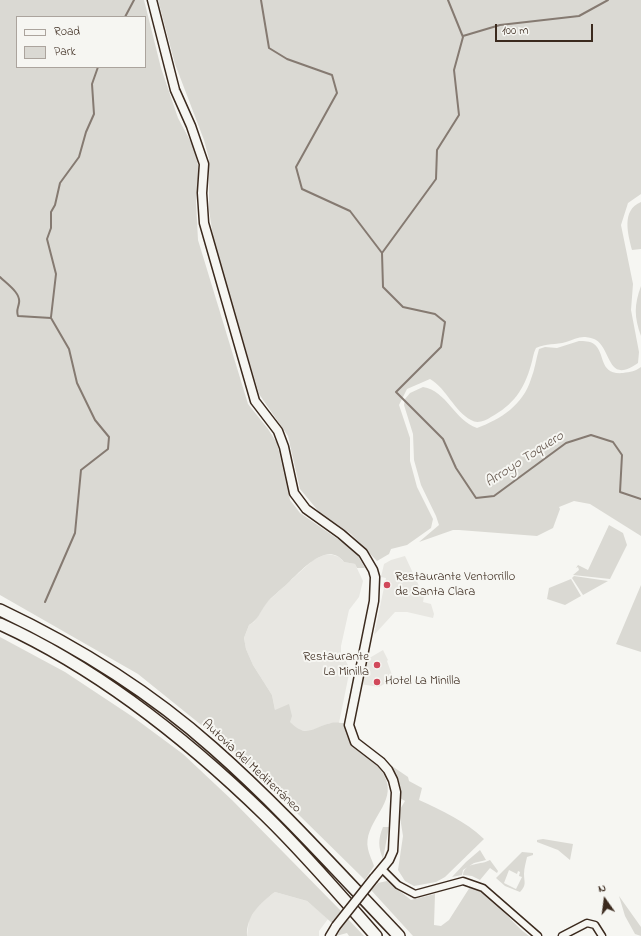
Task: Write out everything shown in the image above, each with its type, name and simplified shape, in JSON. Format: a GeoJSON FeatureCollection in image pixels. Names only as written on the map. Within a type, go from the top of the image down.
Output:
{"type":"FeatureCollection","features":[{"type":"Feature","properties":{"kind":"highway","name":"Autovía del Mediterráneo"},"geometry":{"type":"LineString","coordinates":[[0,610],[45,632],[90,658],[162,707],[213,748],[309,842],[399,936]]}},
{"type":"Feature","properties":{"kind":"highway","name":"Autovía del Mediterráneo"},"geometry":{"type":"LineString","coordinates":[[0,624],[85,670],[156,720],[212,765],[266,816],[376,936]]}},
{"type":"Feature","properties":{"kind":"main road"},"geometry":{"type":"LineString","coordinates":[[152,0],[174,90],[191,126],[204,164],[202,193],[204,223],[254,401],[278,431],[284,447],[294,493],[306,509],[341,534],[363,554],[373,570],[375,577],[374,601],[348,725],[355,742],[381,762],[388,770],[393,780],[396,792],[393,851],[382,869],[336,926],[330,936]]}},
{"type":"Feature","properties":{"kind":"street"},"geometry":{"type":"LineString","coordinates":[[382,869],[398,885],[416,894],[463,881],[474,883],[483,888],[538,936]]}},
{"type":"Feature","properties":{"kind":"street"},"geometry":{"type":"LineString","coordinates":[[562,936],[587,923],[595,925],[602,936]]}},
{"type":"Feature","properties":{"kind":"shaded area"},"geometry":{"type":"Polygon","coordinates":[[[324,555],[333,555],[339,557],[344,562],[355,564],[363,581],[359,597],[349,610],[341,646],[341,652],[350,669],[339,723],[330,723],[310,731],[298,730],[275,710],[272,695],[253,665],[246,649],[244,638],[249,625],[254,622],[266,603],[313,560],[324,555]]]}},
{"type":"Feature","properties":{"kind":"shaded area"},"geometry":{"type":"Polygon","coordinates":[[[405,556],[420,588],[425,591],[423,602],[431,604],[434,614],[433,618],[407,612],[395,612],[374,635],[386,578],[381,577],[384,564],[391,560],[405,556]]]}},
{"type":"Feature","properties":{"kind":"shaded area"},"geometry":{"type":"Polygon","coordinates":[[[383,650],[388,660],[387,661],[392,675],[391,680],[379,687],[360,684],[366,660],[383,650]]]}},
{"type":"Feature","properties":{"kind":"shaded area"},"geometry":{"type":"Polygon","coordinates":[[[275,892],[307,901],[328,919],[319,931],[319,936],[247,936],[249,920],[255,910],[260,903],[275,892]]]}},
{"type":"Feature","properties":{"kind":"green space"},"geometry":{"type":"Polygon","coordinates":[[[0,0],[144,0],[161,68],[178,118],[193,146],[199,169],[196,203],[198,240],[248,404],[277,443],[290,500],[300,513],[345,544],[358,556],[365,568],[357,568],[355,564],[344,562],[337,556],[330,554],[314,560],[268,601],[257,618],[249,625],[244,638],[246,649],[253,665],[272,695],[275,710],[289,704],[292,716],[290,722],[301,730],[306,731],[331,723],[344,723],[347,734],[357,750],[377,766],[385,776],[388,791],[386,800],[373,823],[368,840],[368,851],[374,866],[365,880],[236,753],[138,674],[0,595],[0,0]]]}},
{"type":"Feature","properties":{"kind":"green space"},"geometry":{"type":"Polygon","coordinates":[[[158,0],[641,0],[641,194],[628,203],[621,225],[633,284],[631,310],[639,352],[638,363],[628,369],[621,370],[615,368],[611,364],[601,345],[596,340],[588,337],[540,346],[536,348],[534,352],[532,363],[525,382],[517,396],[506,407],[481,422],[473,421],[465,416],[441,388],[430,379],[407,389],[399,405],[410,438],[410,461],[417,487],[433,519],[431,528],[407,545],[391,549],[389,554],[377,561],[351,534],[320,513],[300,489],[288,436],[259,394],[214,243],[209,210],[209,159],[204,140],[175,64],[158,0]]]}},
{"type":"Feature","properties":{"kind":"green space"},"geometry":{"type":"Polygon","coordinates":[[[641,202],[641,249],[632,250],[628,230],[628,216],[635,206],[641,202]]]}},
{"type":"Feature","properties":{"kind":"green space"},"geometry":{"type":"Polygon","coordinates":[[[641,286],[641,336],[636,317],[636,305],[641,286]]]}},
{"type":"Feature","properties":{"kind":"green space"},"geometry":{"type":"Polygon","coordinates":[[[579,341],[594,344],[598,348],[606,367],[610,371],[615,373],[623,373],[630,372],[641,367],[641,536],[590,504],[574,501],[559,507],[560,509],[553,528],[537,536],[453,530],[419,542],[439,525],[421,485],[414,460],[413,434],[404,405],[405,399],[410,393],[423,387],[431,390],[445,400],[462,419],[477,428],[503,415],[517,404],[527,388],[539,349],[545,347],[557,348],[579,341]]]}},
{"type":"Feature","properties":{"kind":"green space"},"geometry":{"type":"Polygon","coordinates":[[[609,525],[623,533],[627,545],[610,579],[573,575],[579,570],[578,567],[576,568],[578,565],[588,570],[609,525]]]}},
{"type":"Feature","properties":{"kind":"green space"},"geometry":{"type":"Polygon","coordinates":[[[574,576],[608,581],[583,595],[572,578],[574,576]]]}},
{"type":"Feature","properties":{"kind":"green space"},"geometry":{"type":"Polygon","coordinates":[[[571,579],[581,596],[565,605],[547,599],[549,588],[571,579]]]}},
{"type":"Feature","properties":{"kind":"green space"},"geometry":{"type":"Polygon","coordinates":[[[641,585],[641,652],[616,644],[641,585]]]}},
{"type":"Feature","properties":{"kind":"green space"},"geometry":{"type":"Polygon","coordinates":[[[0,637],[65,672],[133,717],[183,754],[232,800],[341,911],[333,922],[332,923],[307,901],[275,892],[259,905],[251,916],[247,929],[247,936],[0,936],[0,637]]]}},
{"type":"Feature","properties":{"kind":"green space"},"geometry":{"type":"Polygon","coordinates":[[[389,764],[408,777],[409,781],[422,788],[419,800],[445,812],[484,839],[445,877],[436,882],[414,886],[405,881],[398,870],[403,836],[399,811],[405,801],[400,798],[397,781],[389,764]]]}},
{"type":"Feature","properties":{"kind":"green space"},"geometry":{"type":"Polygon","coordinates":[[[383,827],[389,827],[383,859],[379,843],[383,827]]]}},
{"type":"Feature","properties":{"kind":"green space"},"geometry":{"type":"Polygon","coordinates":[[[543,839],[573,844],[570,860],[558,850],[537,842],[537,840],[543,839]]]}},
{"type":"Feature","properties":{"kind":"green space"},"geometry":{"type":"Polygon","coordinates":[[[480,850],[486,860],[474,863],[463,870],[462,875],[452,877],[466,862],[480,850]]]}},
{"type":"Feature","properties":{"kind":"green space"},"geometry":{"type":"Polygon","coordinates":[[[522,852],[533,853],[533,855],[527,857],[524,872],[525,883],[520,892],[505,886],[496,878],[522,852]],[[509,870],[504,883],[516,889],[522,877],[519,876],[520,872],[518,871],[517,874],[509,870]]]}},
{"type":"Feature","properties":{"kind":"green space"},"geometry":{"type":"Polygon","coordinates":[[[490,860],[498,871],[497,873],[490,868],[480,880],[472,876],[463,875],[464,871],[470,866],[490,860]]]}},
{"type":"Feature","properties":{"kind":"green space"},"geometry":{"type":"Polygon","coordinates":[[[387,881],[411,900],[435,894],[434,925],[441,926],[449,920],[470,887],[478,890],[486,895],[529,936],[413,936],[371,890],[378,883],[387,881]]]}},
{"type":"Feature","properties":{"kind":"green space"},"geometry":{"type":"Polygon","coordinates":[[[619,896],[641,927],[641,936],[635,934],[625,916],[619,896]]]}},
{"type":"Feature","properties":{"kind":"green space"},"geometry":{"type":"Polygon","coordinates":[[[348,919],[364,936],[349,936],[347,933],[336,936],[348,919]]]}},
{"type":"Feature","properties":{"kind":"waterway"},"geometry":{"type":"LineString","coordinates":[[126,16],[134,0]]}},
{"type":"Feature","properties":{"kind":"waterway","name":"Arroyo Toquero"},"geometry":{"type":"LineString","coordinates":[[261,0],[269,48],[287,59],[332,75],[337,93],[296,167],[302,189],[350,211],[382,253],[383,287],[403,307],[435,314],[445,322],[441,347],[396,392],[443,439],[456,468],[476,498],[494,496],[566,443],[591,435],[613,442],[622,455],[620,492],[641,499]]}},
{"type":"Feature","properties":{"kind":"waterway"},"geometry":{"type":"LineString","coordinates":[[382,253],[436,179],[437,150],[459,115],[454,70],[463,37],[448,0]]}},
{"type":"Feature","properties":{"kind":"waterway"},"geometry":{"type":"LineString","coordinates":[[463,36],[500,25],[579,16],[608,0]]}},
{"type":"Feature","properties":{"kind":"waterway"},"geometry":{"type":"LineString","coordinates":[[51,317],[56,274],[47,239],[51,228],[51,212],[55,205],[60,183],[79,157],[86,132],[94,114],[92,84],[98,68]]}},
{"type":"Feature","properties":{"kind":"waterway"},"geometry":{"type":"LineString","coordinates":[[0,277],[16,292],[18,296],[18,316],[51,318],[69,349],[77,383],[95,420],[109,437],[108,449],[81,470],[75,533],[45,602]]}},
{"type":"Feature","properties":{"kind":"place","name":"Restaurante Ventorrillo de Santa Clara"},"geometry":{"type":"Point","coordinates":[387,585]}},
{"type":"Feature","properties":{"kind":"place","name":"Restaurante La Minilla"},"geometry":{"type":"Point","coordinates":[377,665]}},
{"type":"Feature","properties":{"kind":"place","name":"Hotel La Minilla"},"geometry":{"type":"Point","coordinates":[377,682]}}]}
